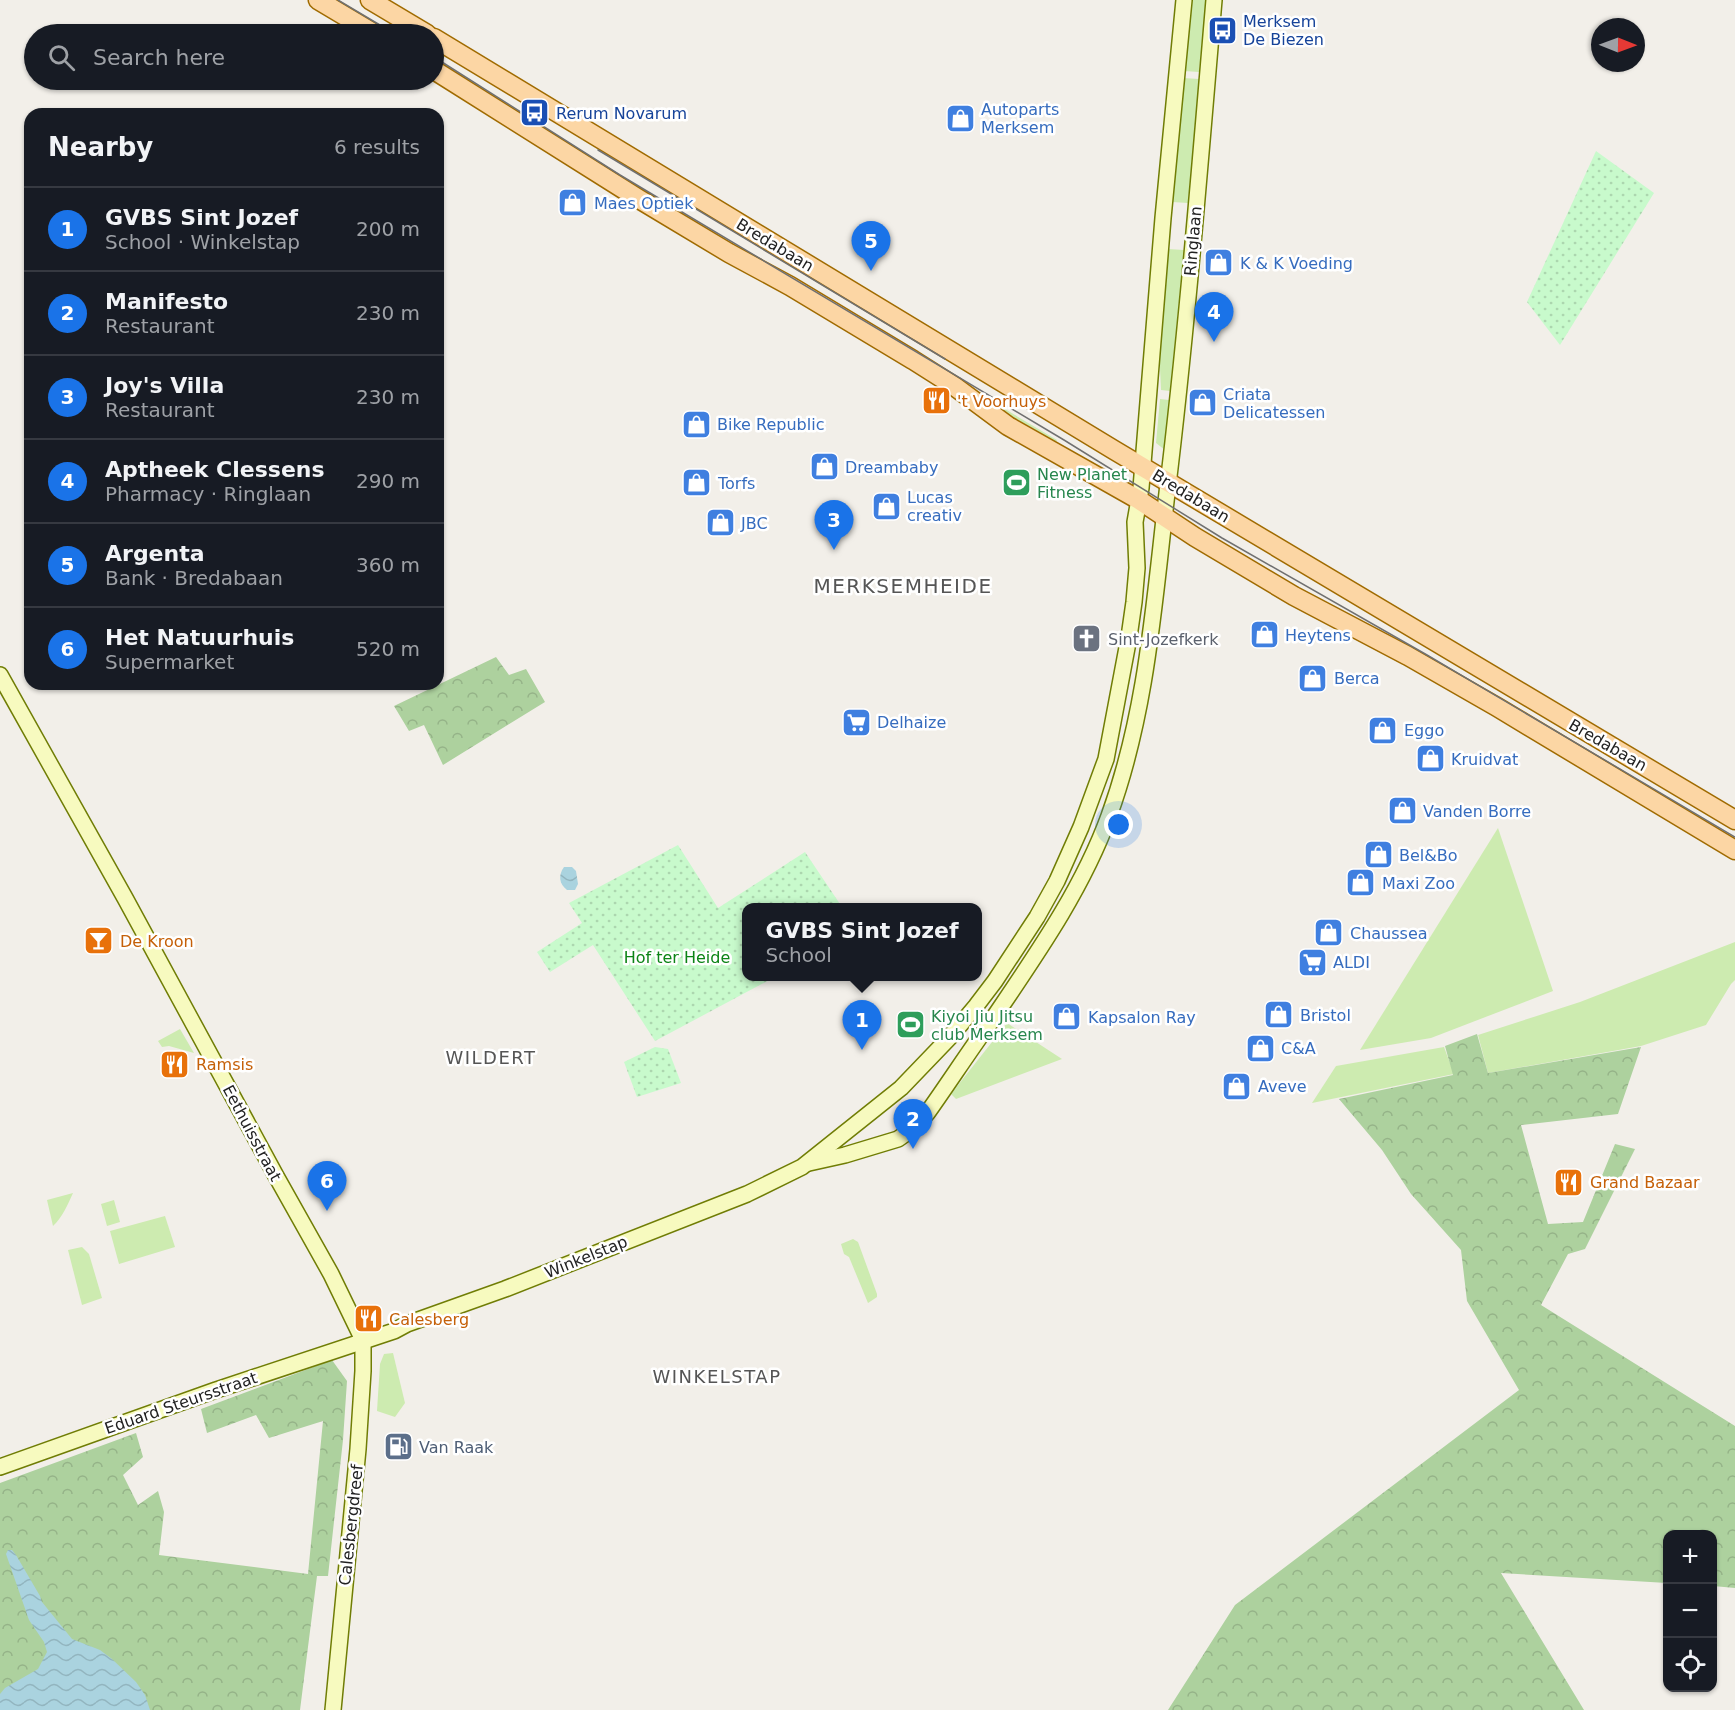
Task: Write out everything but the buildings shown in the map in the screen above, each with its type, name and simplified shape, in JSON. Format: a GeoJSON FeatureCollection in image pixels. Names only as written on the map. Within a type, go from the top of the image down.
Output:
{"type":"FeatureCollection","features":[{"type":"Feature","properties":{"kind":"main road"},"geometry":{"type":"LineString","coordinates":[[318,0],[358,24]]}},
{"type":"Feature","properties":{"kind":"main road"},"geometry":{"type":"LineString","coordinates":[[370,0],[410,24]]}},
{"type":"Feature","properties":{"kind":"main road","name":"Bredabaan"},"geometry":{"type":"LineString","coordinates":[[444,44],[1169,482],[1735,820]]}},
{"type":"Feature","properties":{"kind":"main road","name":"Bredabaan"},"geometry":{"type":"LineString","coordinates":[[444,76],[639,199],[913,360],[954,386],[1008,426],[1140,500],[1164,518],[1294,596],[1408,656],[1497,707],[1735,850]]}},
{"type":"Feature","properties":{"kind":"street","name":"Ringlaan"},"geometry":{"type":"LineString","coordinates":[[1140,500],[1163,218],[1184,0]]}},
{"type":"Feature","properties":{"kind":"street","name":"Ringlaan"},"geometry":{"type":"LineString","coordinates":[[1002,1006],[1058,922],[1088,864],[1108,818],[1127,762],[1138,717],[1152,632],[1169,482],[1214,0]]}},
{"type":"Feature","properties":{"kind":"street","name":"Winkelstap"},"geometry":{"type":"LineString","coordinates":[[363,1340],[394,1331],[407,1324],[505,1289],[747,1194],[806,1164],[900,1088],[950,1037],[983,997],[1037,917],[1057,881],[1081,827],[1106,759],[1129,637],[1137,568],[1135,522],[1140,500]]}},
{"type":"Feature","properties":{"kind":"street","name":"Eethuisstraat"},"geometry":{"type":"LineString","coordinates":[[0,675],[331,1275],[363,1340]]}},
{"type":"Feature","properties":{"kind":"street","name":"Winkelstap"},"geometry":{"type":"LineString","coordinates":[[806,1164],[898,1139],[915,1127],[1002,1006]]}},
{"type":"Feature","properties":{"kind":"street","name":"Eduard Steursstraat"},"geometry":{"type":"LineString","coordinates":[[0,1467],[363,1340]]}},
{"type":"Feature","properties":{"kind":"street","name":"Calesbergdreef"},"geometry":{"type":"LineString","coordinates":[[333,1710],[361,1419],[363,1340]]}},
{"type":"Feature","properties":{"kind":"green space"},"geometry":{"type":"Polygon","coordinates":[[[1190,0],[1206,0],[1199,72],[1184,71],[1190,0]]]}},
{"type":"Feature","properties":{"kind":"green space"},"geometry":{"type":"Polygon","coordinates":[[[1183,78],[1199,79],[1188,203],[1172,202],[1183,78]]]}},
{"type":"Feature","properties":{"kind":"green space"},"geometry":{"type":"Polygon","coordinates":[[[1596,151],[1654,193],[1560,345],[1527,302],[1596,151]]]}},
{"type":"Feature","properties":{"kind":"green space"},"geometry":{"type":"Polygon","coordinates":[[[1168,249],[1184,250],[1170,391],[1161,390],[1159,346],[1168,249]]]}},
{"type":"Feature","properties":{"kind":"green space"},"geometry":{"type":"Polygon","coordinates":[[[951,377],[1057,440],[1056,442],[1029,426],[1006,417],[951,377]]]}},
{"type":"Feature","properties":{"kind":"green space"},"geometry":{"type":"Polygon","coordinates":[[[1160,399],[1169,400],[1165,450],[1156,443],[1160,399]]]}},
{"type":"Feature","properties":{"kind":"green space"},"geometry":{"type":"Polygon","coordinates":[[[496,657],[509,675],[526,669],[545,702],[443,765],[424,725],[409,731],[394,706],[427,690],[444,690],[444,682],[496,657]]]}},
{"type":"Feature","properties":{"kind":"green space"},"geometry":{"type":"Polygon","coordinates":[[[1498,828],[1553,991],[1431,1038],[1360,1050],[1498,828]]]}},
{"type":"Feature","properties":{"kind":"green space","name":"Hof ter Heide"},"geometry":{"type":"Polygon","coordinates":[[[678,845],[718,908],[805,852],[839,903],[742,903],[742,981],[768,981],[655,1041],[593,945],[550,972],[537,952],[582,923],[569,903],[678,845]]]}},
{"type":"Feature","properties":{"kind":"green space"},"geometry":{"type":"Polygon","coordinates":[[[1735,942],[1735,980],[1706,1025],[1641,1046],[1488,1073],[1478,1035],[1580,1002],[1735,942]]]}},
{"type":"Feature","properties":{"kind":"green space"},"geometry":{"type":"Polygon","coordinates":[[[1007,1023],[1062,1059],[956,1099],[951,1094],[1007,1023]]]}},
{"type":"Feature","properties":{"kind":"green space"},"geometry":{"type":"Polygon","coordinates":[[[180,1029],[194,1053],[169,1046],[162,1047],[158,1041],[180,1029]]]}},
{"type":"Feature","properties":{"kind":"green space"},"geometry":{"type":"Polygon","coordinates":[[[1477,1034],[1488,1073],[1641,1047],[1618,1114],[1521,1125],[1548,1224],[1583,1222],[1615,1144],[1635,1149],[1585,1249],[1568,1254],[1541,1305],[1735,1426],[1735,1588],[1717,1586],[1717,1530],[1663,1530],[1663,1583],[1501,1573],[1584,1710],[1168,1710],[1235,1605],[1519,1390],[1467,1301],[1461,1250],[1411,1194],[1382,1150],[1339,1099],[1453,1075],[1445,1046],[1477,1034]]]}},
{"type":"Feature","properties":{"kind":"green space"},"geometry":{"type":"Polygon","coordinates":[[[655,1047],[668,1049],[681,1083],[637,1097],[624,1062],[655,1047]]]}},
{"type":"Feature","properties":{"kind":"green space"},"geometry":{"type":"Polygon","coordinates":[[[1444,1047],[1454,1074],[1312,1103],[1336,1066],[1444,1047]]]}},
{"type":"Feature","properties":{"kind":"green space"},"geometry":{"type":"Polygon","coordinates":[[[73,1193],[62,1215],[53,1226],[47,1200],[73,1193]]]}},
{"type":"Feature","properties":{"kind":"green space"},"geometry":{"type":"Polygon","coordinates":[[[114,1200],[120,1222],[107,1226],[101,1204],[114,1200]]]}},
{"type":"Feature","properties":{"kind":"green space"},"geometry":{"type":"Polygon","coordinates":[[[165,1216],[175,1247],[119,1264],[110,1231],[165,1216]]]}},
{"type":"Feature","properties":{"kind":"green space"},"geometry":{"type":"Polygon","coordinates":[[[853,1239],[858,1242],[877,1294],[877,1297],[868,1303],[849,1257],[844,1254],[841,1244],[853,1239]]]}},
{"type":"Feature","properties":{"kind":"green space"},"geometry":{"type":"Polygon","coordinates":[[[82,1247],[89,1254],[102,1298],[82,1305],[68,1250],[82,1247]]]}},
{"type":"Feature","properties":{"kind":"green space"},"geometry":{"type":"Polygon","coordinates":[[[393,1353],[405,1403],[395,1417],[377,1411],[380,1364],[384,1354],[393,1353]]]}},
{"type":"Feature","properties":{"kind":"green space"},"geometry":{"type":"Polygon","coordinates":[[[332,1360],[347,1381],[343,1440],[328,1576],[317,1576],[300,1710],[0,1710],[0,1483],[136,1433],[143,1457],[123,1475],[138,1505],[158,1491],[164,1512],[159,1555],[308,1574],[323,1421],[269,1438],[256,1415],[207,1433],[201,1409],[332,1360]]]}},
{"type":"Feature","properties":{"kind":"water"},"geometry":{"type":"Polygon","coordinates":[[[564,867],[572,867],[576,871],[578,884],[575,890],[567,890],[561,882],[564,867]]]}},
{"type":"Feature","properties":{"kind":"water"},"geometry":{"type":"Polygon","coordinates":[[[8,1550],[12,1550],[16,1555],[42,1602],[72,1639],[100,1650],[112,1659],[136,1682],[145,1695],[150,1710],[0,1710],[0,1694],[5,1688],[38,1669],[47,1652],[44,1642],[29,1620],[6,1554],[8,1550]]]}},
{"type":"Feature","properties":{"kind":"tram line"},"geometry":{"type":"LineString","coordinates":[[338,0],[378,24]]}},
{"type":"Feature","properties":{"kind":"tram line"},"geometry":{"type":"LineString","coordinates":[[444,63],[620,175],[1064,440],[1222,538],[1427,655],[1735,837]]}},
{"type":"Feature","properties":{"kind":"tram line"},"geometry":{"type":"LineString","coordinates":[[598,150],[945,359]]}},
{"type":"Feature","properties":{"kind":"place","name":"Merksem De Biezen"},"geometry":{"type":"Point","coordinates":[1222,30]}},
{"type":"Feature","properties":{"kind":"place","name":"Rerum Novarum"},"geometry":{"type":"Point","coordinates":[535,113]}},
{"type":"Feature","properties":{"kind":"place","name":"Autoparts Merksem"},"geometry":{"type":"Point","coordinates":[960,118]}},
{"type":"Feature","properties":{"kind":"place","name":"Maes Optiek"},"geometry":{"type":"Point","coordinates":[573,203]}},
{"type":"Feature","properties":{"kind":"place","name":"K & K Voeding"},"geometry":{"type":"Point","coordinates":[1219,263]}},
{"type":"Feature","properties":{"kind":"place","name":"Argenta"},"geometry":{"type":"Point","coordinates":[871,271]}},
{"type":"Feature","properties":{"kind":"place","name":"Aptheek Clessens"},"geometry":{"type":"Point","coordinates":[1214,342]}},
{"type":"Feature","properties":{"kind":"place","name":"'t Voorhuys"},"geometry":{"type":"Point","coordinates":[936,401]}},
{"type":"Feature","properties":{"kind":"place","name":"Criata Delicatessen"},"geometry":{"type":"Point","coordinates":[1202,403]}},
{"type":"Feature","properties":{"kind":"place","name":"Bike Republic"},"geometry":{"type":"Point","coordinates":[696,424]}},
{"type":"Feature","properties":{"kind":"place","name":"Dreambaby"},"geometry":{"type":"Point","coordinates":[824,467]}},
{"type":"Feature","properties":{"kind":"place","name":"Torfs"},"geometry":{"type":"Point","coordinates":[697,483]}},
{"type":"Feature","properties":{"kind":"place","name":"New Planet Fitness"},"geometry":{"type":"Point","coordinates":[1016,483]}},
{"type":"Feature","properties":{"kind":"place","name":"Lucas creativ"},"geometry":{"type":"Point","coordinates":[886,506]}},
{"type":"Feature","properties":{"kind":"place","name":"JBC"},"geometry":{"type":"Point","coordinates":[720,523]}},
{"type":"Feature","properties":{"kind":"place","name":"Joy's Villa"},"geometry":{"type":"Point","coordinates":[834,550]}},
{"type":"Feature","properties":{"kind":"place","name":"Heytens"},"geometry":{"type":"Point","coordinates":[1264,635]}},
{"type":"Feature","properties":{"kind":"place","name":"Sint-Jozefkerk"},"geometry":{"type":"Point","coordinates":[1087,639]}},
{"type":"Feature","properties":{"kind":"place","name":"Berca"},"geometry":{"type":"Point","coordinates":[1313,678]}},
{"type":"Feature","properties":{"kind":"place","name":"Delhaize"},"geometry":{"type":"Point","coordinates":[856,722]}},
{"type":"Feature","properties":{"kind":"place","name":"Eggo"},"geometry":{"type":"Point","coordinates":[1383,730]}},
{"type":"Feature","properties":{"kind":"place","name":"Kruidvat"},"geometry":{"type":"Point","coordinates":[1430,759]}},
{"type":"Feature","properties":{"kind":"place","name":"Vanden Borre"},"geometry":{"type":"Point","coordinates":[1402,811]}},
{"type":"Feature","properties":{"kind":"place","name":"Bel&Bo"},"geometry":{"type":"Point","coordinates":[1378,855]}},
{"type":"Feature","properties":{"kind":"place","name":"Maxi Zoo"},"geometry":{"type":"Point","coordinates":[1361,883]}},
{"type":"Feature","properties":{"kind":"place","name":"Chaussea"},"geometry":{"type":"Point","coordinates":[1329,933]}},
{"type":"Feature","properties":{"kind":"place","name":"De Kroon"},"geometry":{"type":"Point","coordinates":[99,941]}},
{"type":"Feature","properties":{"kind":"place","name":"ALDI"},"geometry":{"type":"Point","coordinates":[1312,962]}},
{"type":"Feature","properties":{"kind":"place","name":"Bristol"},"geometry":{"type":"Point","coordinates":[1279,1015]}},
{"type":"Feature","properties":{"kind":"place","name":"Kapsalon Ray"},"geometry":{"type":"Point","coordinates":[1067,1017]}},
{"type":"Feature","properties":{"kind":"place","name":"Kiyoi Jiu Jitsu club Merksem"},"geometry":{"type":"Point","coordinates":[910,1025]}},
{"type":"Feature","properties":{"kind":"place","name":"C&A"},"geometry":{"type":"Point","coordinates":[1260,1048]}},
{"type":"Feature","properties":{"kind":"place","name":"GVBS Sint Jozef"},"geometry":{"type":"Point","coordinates":[862,1050]}},
{"type":"Feature","properties":{"kind":"place","name":"Ramsis"},"geometry":{"type":"Point","coordinates":[175,1064]}},
{"type":"Feature","properties":{"kind":"place","name":"Aveve"},"geometry":{"type":"Point","coordinates":[1237,1086]}},
{"type":"Feature","properties":{"kind":"place","name":"Manifesto"},"geometry":{"type":"Point","coordinates":[913,1149]}},
{"type":"Feature","properties":{"kind":"place","name":"Grand Bazaar"},"geometry":{"type":"Point","coordinates":[1569,1182]}},
{"type":"Feature","properties":{"kind":"place","name":"Het Natuurhuis"},"geometry":{"type":"Point","coordinates":[327,1211]}},
{"type":"Feature","properties":{"kind":"place","name":"Calesberg"},"geometry":{"type":"Point","coordinates":[368,1319]}},
{"type":"Feature","properties":{"kind":"place","name":"Van Raak"},"geometry":{"type":"Point","coordinates":[398,1447]}},
{"type":"Feature","properties":{"kind":"district","name":"MERKSEMHEIDE"},"geometry":{"type":"Point","coordinates":[903,586]}},
{"type":"Feature","properties":{"kind":"district","name":"WILDERT"},"geometry":{"type":"Point","coordinates":[491,1057]}},
{"type":"Feature","properties":{"kind":"district","name":"WINKELSTAP"},"geometry":{"type":"Point","coordinates":[717,1376]}}]}
